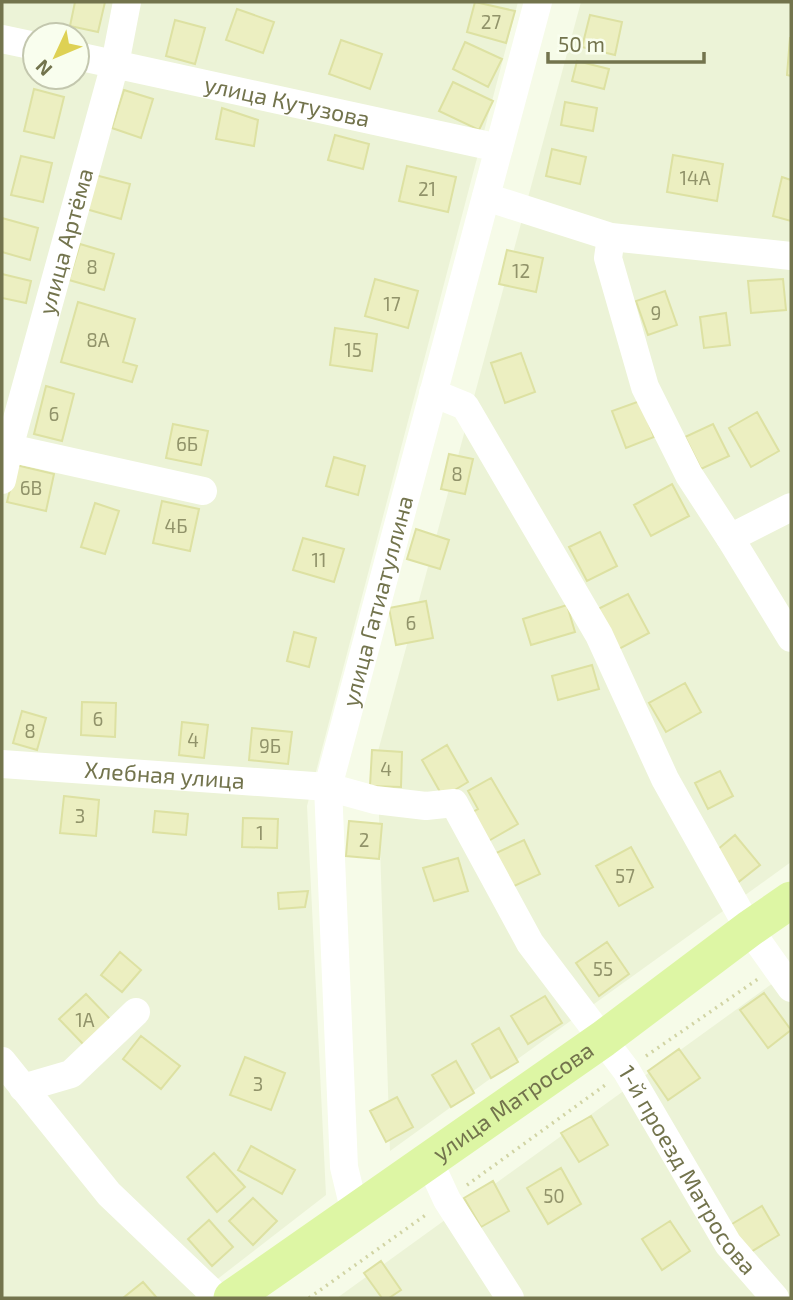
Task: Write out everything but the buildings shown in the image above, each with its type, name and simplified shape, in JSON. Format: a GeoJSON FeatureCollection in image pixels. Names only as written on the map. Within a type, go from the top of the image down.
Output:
{"type":"FeatureCollection","features":[{"type":"Feature","properties":{"kind":"main road","name":"улица Матросова"},"geometry":{"type":"LineString","coordinates":[[232,1298],[603,1039],[791,900]]}},
{"type":"Feature","properties":{"kind":"street","name":"улица Артёма"},"geometry":{"type":"LineString","coordinates":[[2,480],[115,64],[127,2]]}},
{"type":"Feature","properties":{"kind":"street","name":"улица Гатиатуллина"},"geometry":{"type":"LineString","coordinates":[[355,1213],[344,1167],[328,788],[538,2]]}},
{"type":"Feature","properties":{"kind":"street"},"geometry":{"type":"LineString","coordinates":[[2,39],[21,43]]}},
{"type":"Feature","properties":{"kind":"street","name":"улица Кутузова"},"geometry":{"type":"LineString","coordinates":[[91,59],[499,148]]}},
{"type":"Feature","properties":{"kind":"street"},"geometry":{"type":"LineString","coordinates":[[486,197],[611,237],[791,256]]}},
{"type":"Feature","properties":{"kind":"street"},"geometry":{"type":"LineString","coordinates":[[611,237],[608,258],[645,387],[689,475],[791,638]]}},
{"type":"Feature","properties":{"kind":"street"},"geometry":{"type":"LineString","coordinates":[[433,393],[465,406],[599,635],[665,779],[749,929],[784,977]]}},
{"type":"Feature","properties":{"kind":"street"},"geometry":{"type":"LineString","coordinates":[[9,448],[203,491]]}},
{"type":"Feature","properties":{"kind":"street"},"geometry":{"type":"LineString","coordinates":[[730,538],[791,507]]}},
{"type":"Feature","properties":{"kind":"street","name":"Хлебная улица"},"geometry":{"type":"LineString","coordinates":[[2,764],[328,788],[375,800],[426,806],[454,803],[530,943],[603,1039]]}},
{"type":"Feature","properties":{"kind":"street"},"geometry":{"type":"LineString","coordinates":[[23,1088],[71,1074],[136,1012]]}},
{"type":"Feature","properties":{"kind":"street","name":"1-й проезд Матросова"},"geometry":{"type":"LineString","coordinates":[[603,1039],[626,1070],[728,1244],[775,1298]]}},
{"type":"Feature","properties":{"kind":"street"},"geometry":{"type":"LineString","coordinates":[[2,1062],[109,1194],[218,1298]]}},
{"type":"Feature","properties":{"kind":"street"},"geometry":{"type":"LineString","coordinates":[[429,1161],[447,1200],[510,1298]]}},
{"type":"Feature","properties":{"kind":"path"},"geometry":{"type":"LineString","coordinates":[[309,1298],[626,1070],[784,977]]}},
{"type":"Feature","properties":{"kind":"shaded area"},"geometry":{"type":"Polygon","coordinates":[[[2,2],[518,2],[307,806],[326,1195],[193,1298],[2,1298],[2,2]]]}},
{"type":"Feature","properties":{"kind":"shaded area"},"geometry":{"type":"Polygon","coordinates":[[[581,2],[791,2],[791,862],[390,1151],[377,755],[581,2]]]}},
{"type":"Feature","properties":{"kind":"shaded area"},"geometry":{"type":"Polygon","coordinates":[[[791,970],[791,1298],[337,1298],[791,970]]]}}]}
